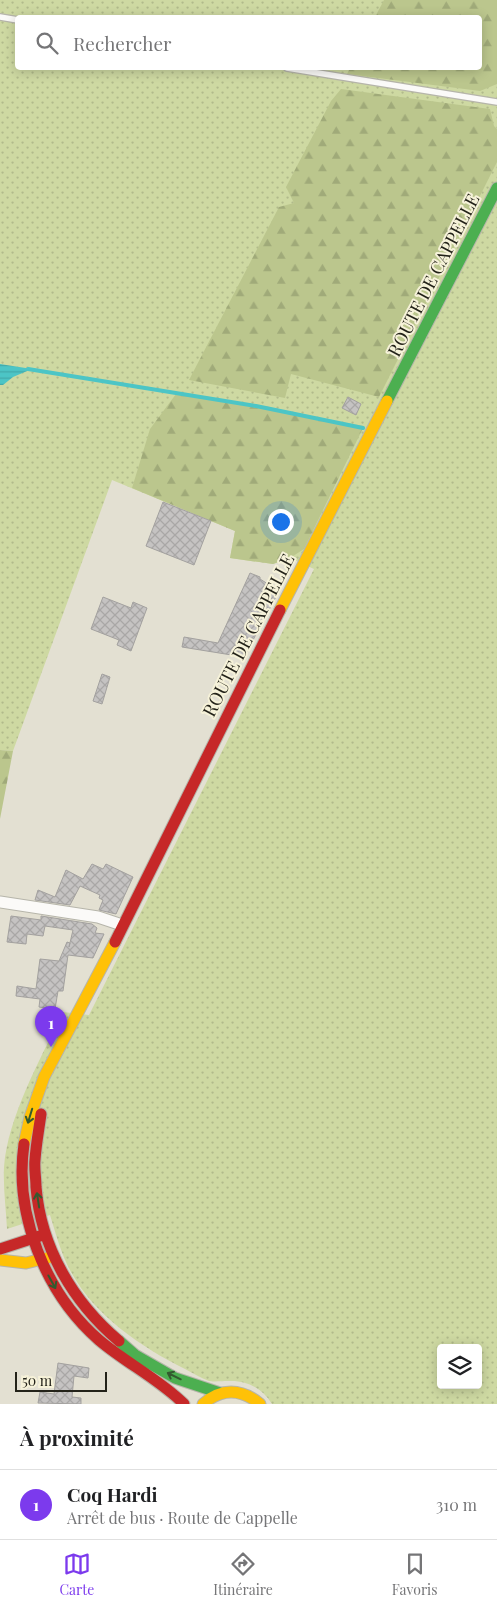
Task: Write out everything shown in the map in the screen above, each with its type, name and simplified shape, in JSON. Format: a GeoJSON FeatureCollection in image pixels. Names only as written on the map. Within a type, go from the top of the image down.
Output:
{"type":"FeatureCollection","features":[{"type":"Feature","properties":{"kind":"main road","name":"ROUTE DE CAPPELLE"},"geometry":{"type":"LineString","coordinates":[[260,1404],[251,1396],[241,1392],[230,1391],[220,1393],[171,1376],[138,1356],[112,1336],[81,1304],[67,1283],[53,1256],[45,1234],[36,1189],[34,1156],[38,1127],[45,1097],[89,993],[122,925],[246,675],[497,188]]}},
{"type":"Feature","properties":{"kind":"main road","name":"ROUTE DE CAPPELLE"},"geometry":{"type":"LineString","coordinates":[[89,993],[62,1042],[40,1088],[28,1120],[22,1151],[22,1169],[23,1191],[33,1238],[41,1260],[62,1299],[77,1319],[92,1335],[118,1356],[165,1388],[184,1404]]}},
{"type":"Feature","properties":{"kind":"main road"},"geometry":{"type":"LineString","coordinates":[[0,1249],[45,1234]]}},
{"type":"Feature","properties":{"kind":"main road"},"geometry":{"type":"LineString","coordinates":[[0,1260],[20,1264],[53,1256]]}},
{"type":"Feature","properties":{"kind":"main road"},"geometry":{"type":"LineString","coordinates":[[203,1404],[220,1393]]}},
{"type":"Feature","properties":{"kind":"street"},"geometry":{"type":"LineString","coordinates":[[0,902],[98,917],[122,925]]}},
{"type":"Feature","properties":{"kind":"lane"},"geometry":{"type":"LineString","coordinates":[[0,17],[15,20]]}},
{"type":"Feature","properties":{"kind":"lane"},"geometry":{"type":"LineString","coordinates":[[299,70],[497,102]]}},
{"type":"Feature","properties":{"kind":"green space"},"geometry":{"type":"Polygon","coordinates":[[[0,0],[497,0],[497,1404],[272,1404],[259,1389],[253,1386],[235,1381],[209,1381],[152,1351],[120,1329],[93,1303],[71,1272],[50,1215],[7,1229],[4,1167],[7,1148],[19,1108],[36,1068],[63,1012],[89,1015],[314,569],[290,558],[273,564],[230,558],[235,531],[112,480],[13,751],[0,750],[0,0]]]}},
{"type":"Feature","properties":{"kind":"green space"},"geometry":{"type":"Polygon","coordinates":[[[384,0],[497,0],[497,84],[480,91],[347,74],[349,70],[482,70],[482,15],[376,15],[384,0]]]}},
{"type":"Feature","properties":{"kind":"green space"},"geometry":{"type":"Polygon","coordinates":[[[341,89],[490,109],[494,126],[497,129],[497,162],[379,397],[291,374],[285,398],[189,380],[279,207],[294,203],[286,187],[331,101],[341,89]]]}},
{"type":"Feature","properties":{"kind":"green space"},"geometry":{"type":"Polygon","coordinates":[[[176,394],[364,426],[304,549],[290,558],[273,564],[230,558],[235,531],[132,488],[150,429],[176,394]]]}},
{"type":"Feature","properties":{"kind":"green space"},"geometry":{"type":"Polygon","coordinates":[[[0,750],[13,751],[0,819],[0,750]]]}},
{"type":"Feature","properties":{"kind":"water"},"geometry":{"type":"Polygon","coordinates":[[[0,364],[32,369],[0,385],[0,364]]]}},
{"type":"Feature","properties":{"kind":"building"},"geometry":{"type":"Polygon","coordinates":[[[348,397],[361,404],[356,415],[342,408],[348,397]]]}},
{"type":"Feature","properties":{"kind":"building"},"geometry":{"type":"Polygon","coordinates":[[[163,502],[211,521],[194,565],[146,546],[163,502]]]}},
{"type":"Feature","properties":{"kind":"building"},"geometry":{"type":"Polygon","coordinates":[[[250,573],[260,577],[260,579],[279,591],[244,657],[182,647],[184,637],[218,643],[250,573]]]}},
{"type":"Feature","properties":{"kind":"building"},"geometry":{"type":"Polygon","coordinates":[[[103,597],[131,608],[133,602],[147,608],[131,651],[117,645],[119,640],[91,629],[103,597]]]}},
{"type":"Feature","properties":{"kind":"building"},"geometry":{"type":"Polygon","coordinates":[[[102,674],[110,677],[102,704],[93,701],[102,674]]]}},
{"type":"Feature","properties":{"kind":"building"},"geometry":{"type":"Polygon","coordinates":[[[92,864],[103,869],[106,864],[133,877],[116,914],[99,910],[103,900],[99,898],[100,895],[80,886],[70,905],[35,900],[38,890],[55,897],[66,870],[83,879],[92,864]]]}},
{"type":"Feature","properties":{"kind":"building"},"geometry":{"type":"Polygon","coordinates":[[[11,916],[41,920],[41,916],[92,924],[97,928],[95,933],[104,934],[93,958],[68,955],[63,991],[58,991],[55,1009],[39,1007],[40,999],[16,996],[17,986],[36,989],[40,959],[59,961],[67,942],[70,943],[73,930],[45,926],[43,936],[27,934],[26,944],[7,942],[11,916]]]}},
{"type":"Feature","properties":{"kind":"building"},"geometry":{"type":"Polygon","coordinates":[[[58,1363],[89,1368],[88,1378],[74,1376],[72,1397],[81,1398],[81,1404],[38,1403],[40,1392],[54,1394],[58,1363]]]}},
{"type":"Feature","properties":{"kind":"waterway"},"geometry":{"type":"LineString","coordinates":[[28,369],[256,406],[363,428]]}},
{"type":"Feature","properties":{"kind":"traffic: fast"},"geometry":{"type":"LineString","coordinates":[[387,401],[497,188]]}},
{"type":"Feature","properties":{"kind":"traffic: fast"},"geometry":{"type":"LineString","coordinates":[[119,1341],[135,1355],[175,1378],[220,1393]]}},
{"type":"Feature","properties":{"kind":"traffic: slow"},"geometry":{"type":"LineString","coordinates":[[280,610],[387,401]]}},
{"type":"Feature","properties":{"kind":"traffic: slow"},"geometry":{"type":"LineString","coordinates":[[24,1144],[30,1117],[44,1077],[115,942]]}},
{"type":"Feature","properties":{"kind":"traffic: slow"},"geometry":{"type":"LineString","coordinates":[[0,1260],[26,1263],[51,1257]]}},
{"type":"Feature","properties":{"kind":"traffic: slow"},"geometry":{"type":"LineString","coordinates":[[203,1404],[217,1395],[231,1392],[246,1395],[260,1404]]}},
{"type":"Feature","properties":{"kind":"traffic: jam"},"geometry":{"type":"LineString","coordinates":[[115,942],[280,610]]}},
{"type":"Feature","properties":{"kind":"traffic: jam"},"geometry":{"type":"LineString","coordinates":[[41,1114],[36,1148],[36,1187],[39,1210],[52,1252],[62,1272],[87,1309],[119,1341]]}},
{"type":"Feature","properties":{"kind":"traffic: jam"},"geometry":{"type":"LineString","coordinates":[[24,1144],[22,1171],[24,1198],[29,1224],[49,1276],[63,1299],[80,1321],[99,1340],[164,1387],[184,1404]]}},
{"type":"Feature","properties":{"kind":"traffic: jam"},"geometry":{"type":"LineString","coordinates":[[0,1249],[43,1235]]}},
{"type":"Feature","properties":{"kind":"place","name":"Coq Hardi"},"geometry":{"type":"Point","coordinates":[51,1047]}}]}
